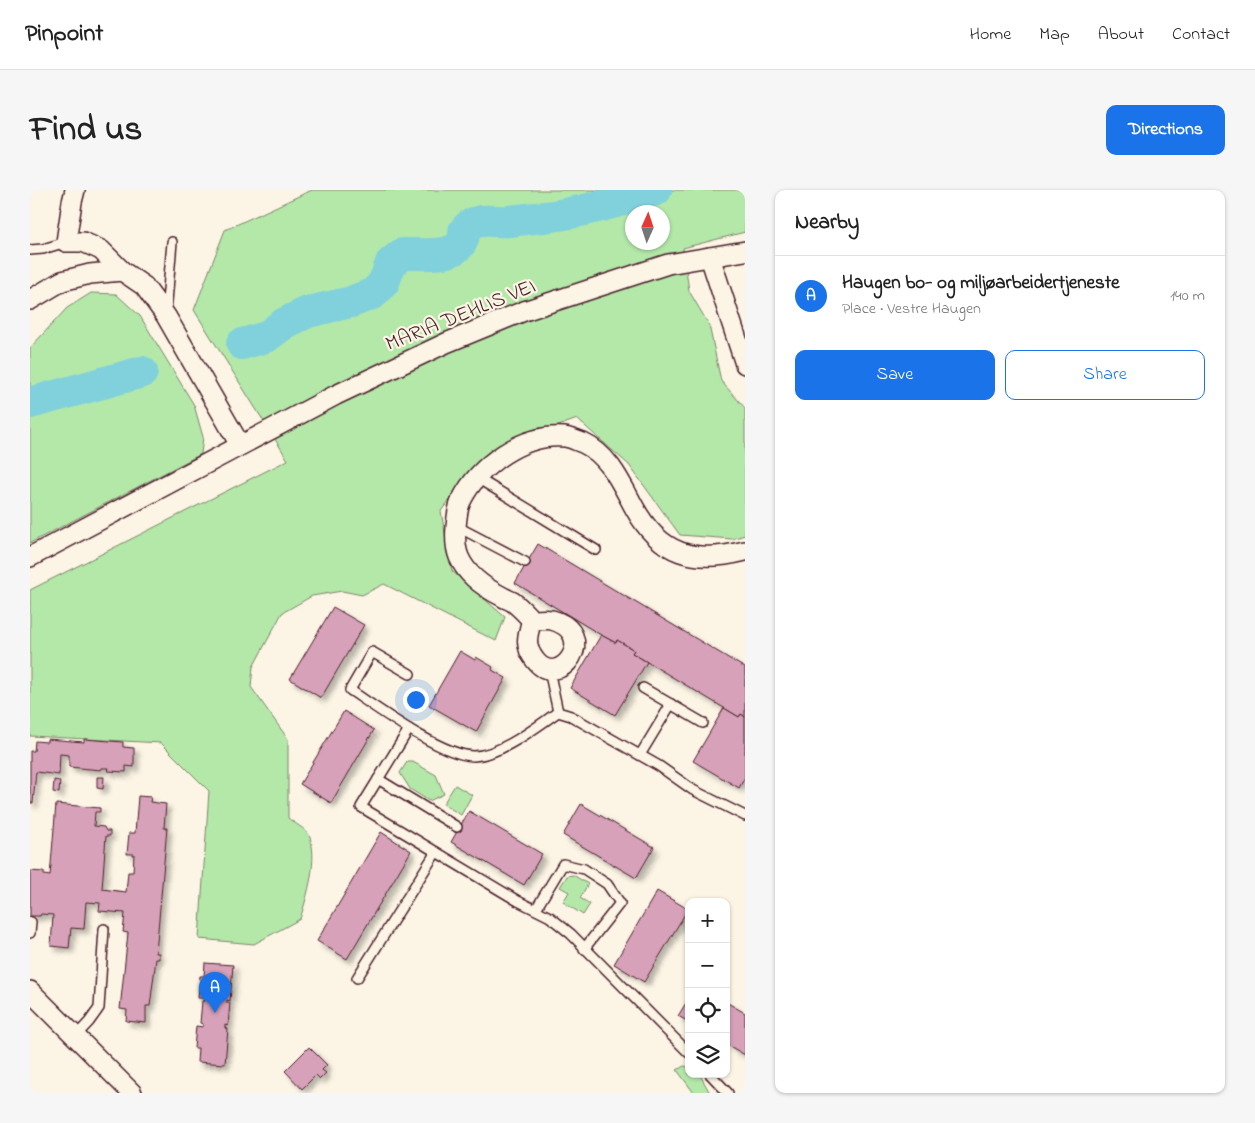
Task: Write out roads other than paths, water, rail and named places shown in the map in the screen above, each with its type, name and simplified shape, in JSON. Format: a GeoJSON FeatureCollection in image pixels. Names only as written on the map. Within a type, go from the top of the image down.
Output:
{"type":"FeatureCollection","features":[{"type":"Feature","properties":{"kind":"street"},"geometry":{"type":"LineString","coordinates":[[75,190],[66,242],[83,242],[100,250],[122,271],[144,286],[166,316],[240,445]]}},
{"type":"Feature","properties":{"kind":"street","name":"MARIA DEHLIS VEI"},"geometry":{"type":"LineString","coordinates":[[30,557],[336,394],[420,355],[524,311],[668,264],[745,251]]}},
{"type":"Feature","properties":{"kind":"street"},"geometry":{"type":"LineString","coordinates":[[710,257],[745,364]]}},
{"type":"Feature","properties":{"kind":"street"},"geometry":{"type":"LineString","coordinates":[[35,296],[62,281],[76,276],[122,271]]}},
{"type":"Feature","properties":{"kind":"street"},"geometry":{"type":"LineString","coordinates":[[532,620],[526,638],[528,652],[539,666],[549,670],[557,669],[572,658],[575,647],[572,634],[563,625],[550,620],[532,620],[513,602],[479,584],[459,557],[454,539],[460,503],[477,478],[503,453],[518,446],[543,438],[566,437],[590,447],[600,454],[616,473],[634,508],[652,534],[679,553],[724,556],[745,551]]}},
{"type":"Feature","properties":{"kind":"street"},"geometry":{"type":"LineString","coordinates":[[30,992],[132,1093]]}},
{"type":"Feature","properties":{"kind":"lane"},"geometry":{"type":"LineString","coordinates":[[30,250],[43,249],[66,242]]}},
{"type":"Feature","properties":{"kind":"lane"},"geometry":{"type":"LineString","coordinates":[[166,316],[172,242]]}},
{"type":"Feature","properties":{"kind":"lane"},"geometry":{"type":"LineString","coordinates":[[477,478],[596,550]]}},
{"type":"Feature","properties":{"kind":"lane"},"geometry":{"type":"LineString","coordinates":[[456,526],[525,562]]}},
{"type":"Feature","properties":{"kind":"lane"},"geometry":{"type":"LineString","coordinates":[[410,674],[372,652],[350,690],[409,729],[458,753],[474,756],[514,742],[558,712]]}},
{"type":"Feature","properties":{"kind":"lane"},"geometry":{"type":"LineString","coordinates":[[549,670],[558,712]]}},
{"type":"Feature","properties":{"kind":"lane"},"geometry":{"type":"LineString","coordinates":[[643,688],[703,723]]}},
{"type":"Feature","properties":{"kind":"lane"},"geometry":{"type":"LineString","coordinates":[[640,755],[671,704]]}},
{"type":"Feature","properties":{"kind":"lane"},"geometry":{"type":"LineString","coordinates":[[558,712],[571,716],[659,766],[693,790],[745,816]]}},
{"type":"Feature","properties":{"kind":"lane"},"geometry":{"type":"LineString","coordinates":[[409,729],[360,806],[518,901],[550,917],[571,934],[685,1050]]}},
{"type":"Feature","properties":{"kind":"lane"},"geometry":{"type":"LineString","coordinates":[[378,779],[457,828]]}},
{"type":"Feature","properties":{"kind":"lane"},"geometry":{"type":"LineString","coordinates":[[357,978],[436,852]]}},
{"type":"Feature","properties":{"kind":"lane"},"geometry":{"type":"LineString","coordinates":[[536,909],[563,864],[584,869],[606,884],[620,902],[584,949]]}},
{"type":"Feature","properties":{"kind":"lane"},"geometry":{"type":"LineString","coordinates":[[30,933],[31,922]]}},
{"type":"Feature","properties":{"kind":"lane"},"geometry":{"type":"LineString","coordinates":[[75,1037],[99,1008],[104,929]]}},
{"type":"Feature","properties":{"kind":"lane"},"geometry":{"type":"LineString","coordinates":[[714,1078],[728,1093]]}},
{"type":"Feature","properties":{"kind":"waterway"},"geometry":{"type":"LineString","coordinates":[[242,344],[266,337],[285,323],[308,312],[351,302],[374,293],[384,282],[391,263],[402,254],[431,254],[450,251],[458,247],[468,226],[479,221],[510,221],[565,214],[656,190]]}},
{"type":"Feature","properties":{"kind":"waterway"},"geometry":{"type":"LineString","coordinates":[[30,403],[142,372]]}},
{"type":"Feature","properties":{"kind":"place","name":"Haugen bo- og miljøarbeidertjeneste"},"geometry":{"type":"Point","coordinates":[215,1013]}}]}
